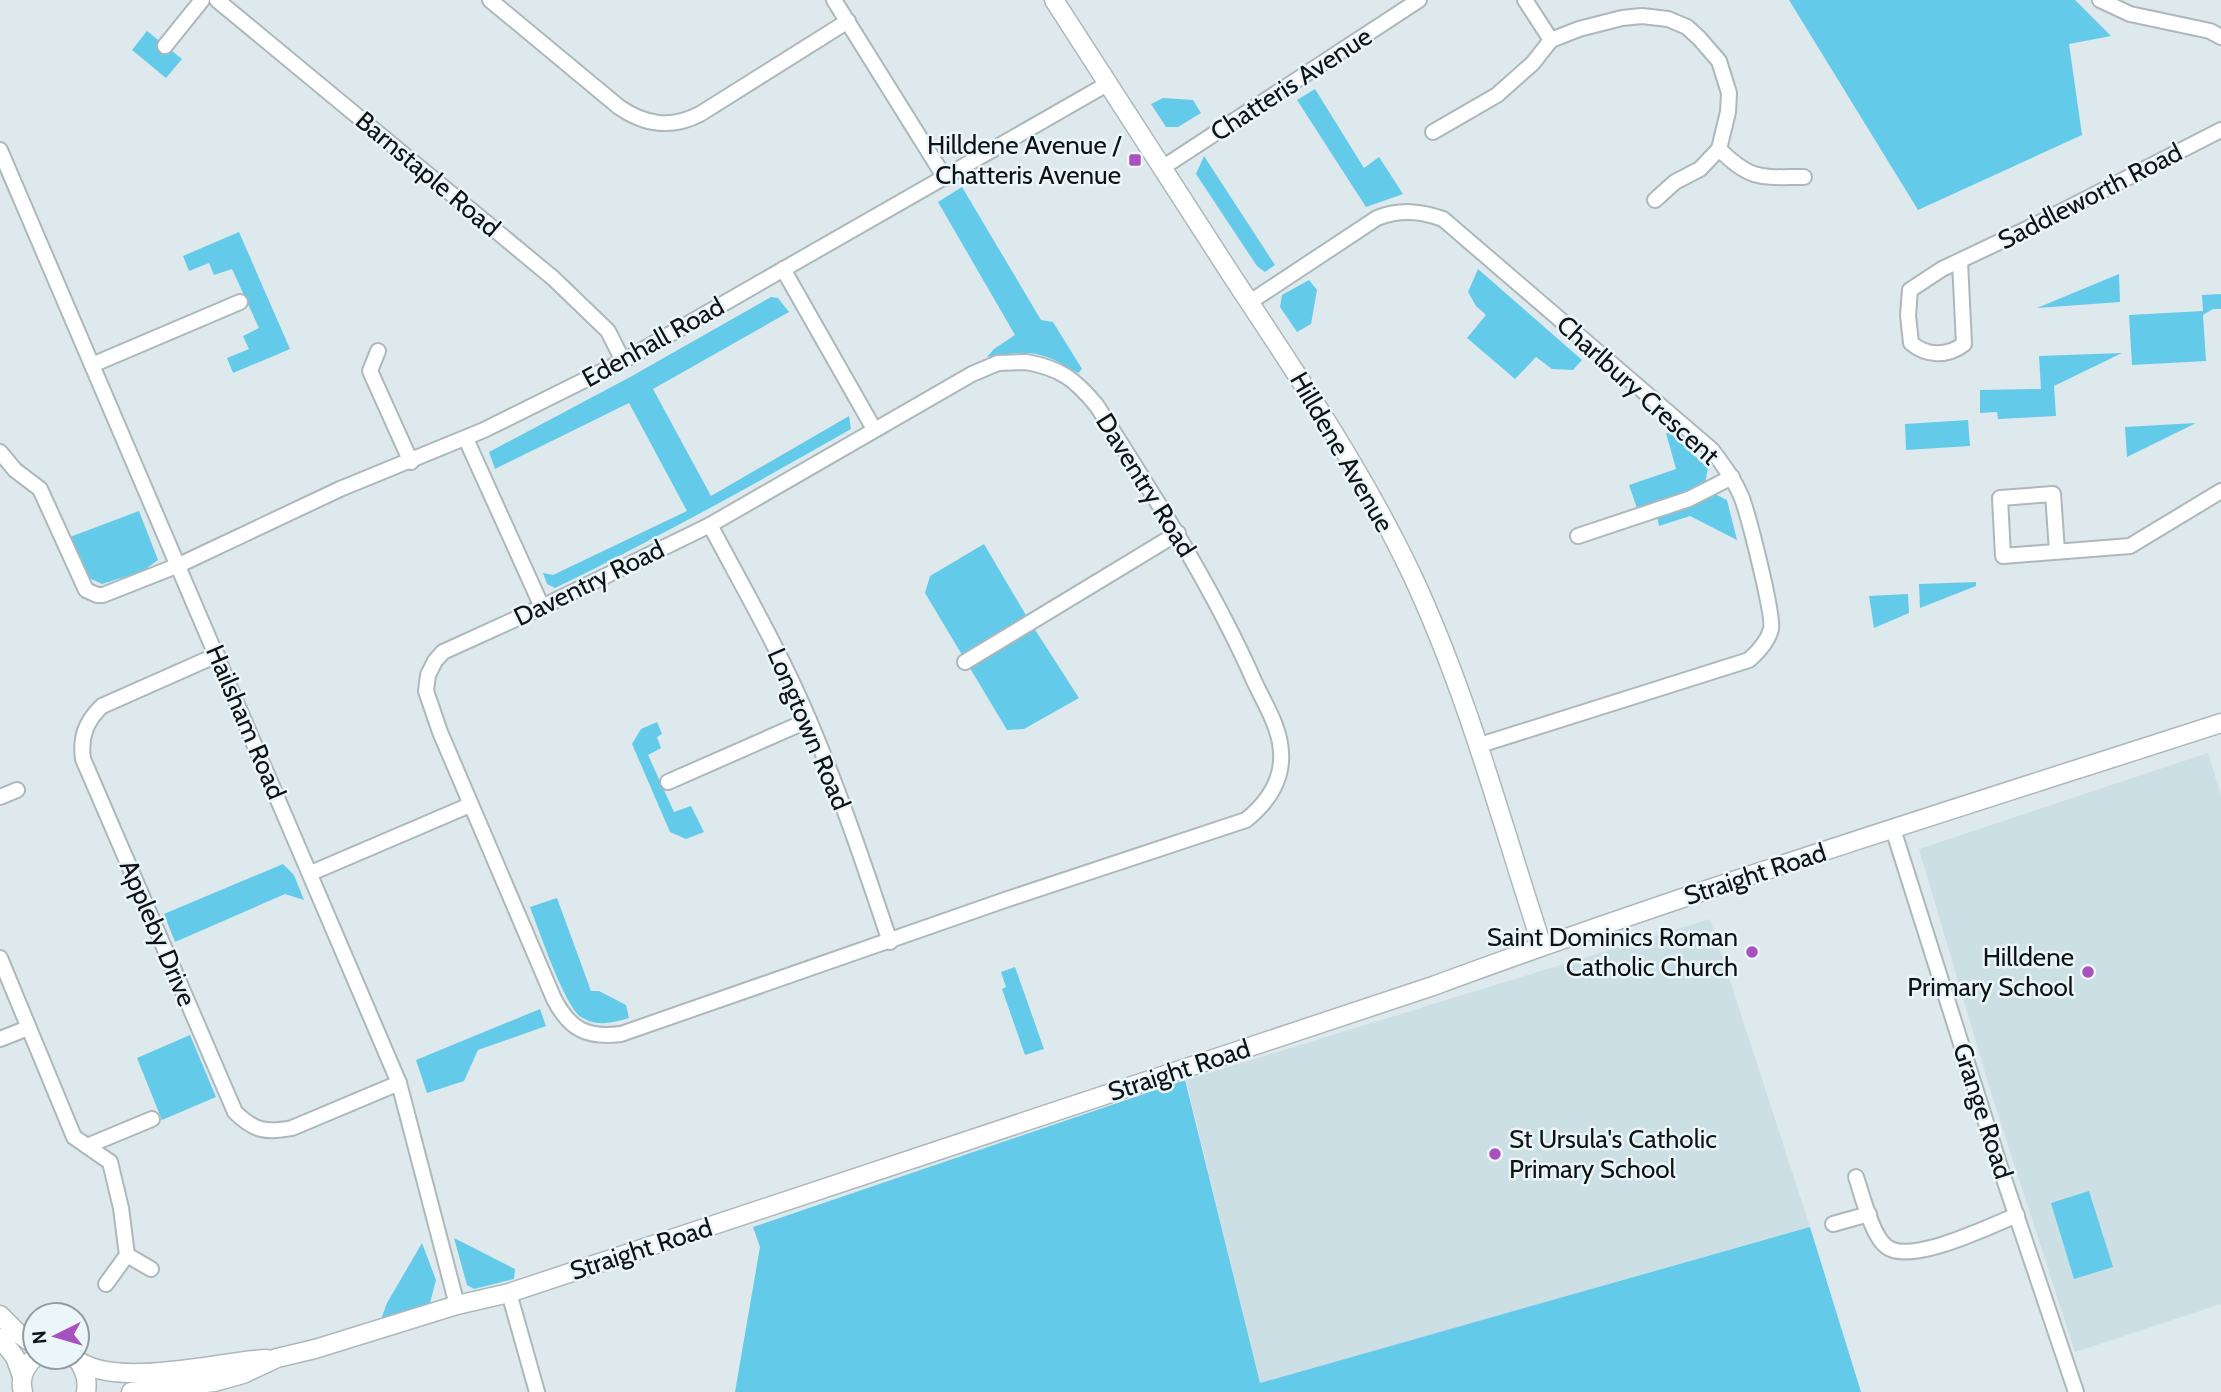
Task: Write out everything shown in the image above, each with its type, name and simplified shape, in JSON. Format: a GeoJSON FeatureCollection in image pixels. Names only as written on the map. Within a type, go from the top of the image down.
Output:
{"type":"FeatureCollection","features":[{"type":"Feature","properties":{"kind":"street"},"geometry":{"type":"LineString","coordinates":[[165,46],[202,0]]}},
{"type":"Feature","properties":{"kind":"street","name":"Barnstaple Road"},"geometry":{"type":"LineString","coordinates":[[217,0],[562,286],[608,331],[623,361]]}},
{"type":"Feature","properties":{"kind":"street"},"geometry":{"type":"LineString","coordinates":[[490,0],[619,107],[651,123],[681,122],[701,114],[848,21]]}},
{"type":"Feature","properties":{"kind":"street"},"geometry":{"type":"LineString","coordinates":[[834,0],[945,178]]}},
{"type":"Feature","properties":{"kind":"street","name":"Hilldene Avenue"},"geometry":{"type":"LineString","coordinates":[[1054,0],[1326,419],[1406,563],[1449,661],[1480,745],[1542,946]]}},
{"type":"Feature","properties":{"kind":"street","name":"Chatteris Avenue"},"geometry":{"type":"LineString","coordinates":[[1162,168],[1419,0]]}},
{"type":"Feature","properties":{"kind":"street"},"geometry":{"type":"LineString","coordinates":[[1525,0],[1551,40]]}},
{"type":"Feature","properties":{"kind":"street"},"geometry":{"type":"LineString","coordinates":[[2100,0],[2130,14],[2206,30],[2221,37]]}},
{"type":"Feature","properties":{"kind":"street"},"geometry":{"type":"LineString","coordinates":[[1433,132],[1497,95],[1534,63],[1551,40],[1603,21],[1635,17],[1668,19],[1687,27],[1709,48],[1724,75],[1728,112],[1719,149],[1700,169],[1675,182],[1655,200]]}},
{"type":"Feature","properties":{"kind":"street","name":"Edenhall Road"},"geometry":{"type":"LineString","coordinates":[[0,452],[15,470],[40,489],[86,590],[103,595],[178,565],[340,489],[466,439],[623,361],[1109,83]]}},
{"type":"Feature","properties":{"kind":"street","name":"Saddleworth Road"},"geometry":{"type":"LineString","coordinates":[[1960,262],[1964,344],[1945,353],[1922,352],[1911,342],[1908,315],[1910,290],[1942,269],[2221,130]]}},
{"type":"Feature","properties":{"kind":"street"},"geometry":{"type":"LineString","coordinates":[[1719,149],[1747,173],[1760,177],[1804,177]]}},
{"type":"Feature","properties":{"kind":"street","name":"Hailsham Road"},"geometry":{"type":"LineString","coordinates":[[0,150],[399,1083],[457,1306]]}},
{"type":"Feature","properties":{"kind":"street","name":"Charlbury Crescent"},"geometry":{"type":"LineString","coordinates":[[1250,302],[1377,218],[1392,212],[1408,211],[1435,216],[1443,219],[1712,450],[1732,477],[1742,499],[1770,606],[1771,628],[1757,652],[1749,660],[1480,745]]}},
{"type":"Feature","properties":{"kind":"street"},"geometry":{"type":"LineString","coordinates":[[783,269],[874,429]]}},
{"type":"Feature","properties":{"kind":"street"},"geometry":{"type":"LineString","coordinates":[[92,365],[240,302]]}},
{"type":"Feature","properties":{"kind":"street"},"geometry":{"type":"LineString","coordinates":[[379,351],[370,371],[411,462]]}},
{"type":"Feature","properties":{"kind":"street","name":"Daventry Road"},"geometry":{"type":"LineString","coordinates":[[1026,362],[1050,366],[1083,388],[1097,406],[1178,533],[1211,591],[1242,652],[1279,736],[1282,753],[1273,791],[1262,807],[1246,820],[1004,900],[621,1034],[588,1034],[565,1018],[555,1002],[430,705],[426,691],[428,675],[443,652],[710,525],[972,374],[998,363],[1026,362]]}},
{"type":"Feature","properties":{"kind":"street"},"geometry":{"type":"LineString","coordinates":[[466,439],[542,607]]}},
{"type":"Feature","properties":{"kind":"street"},"geometry":{"type":"LineString","coordinates":[[1578,536],[1689,499],[1732,477]]}},
{"type":"Feature","properties":{"kind":"street"},"geometry":{"type":"LineString","coordinates":[[2057,551],[2053,494],[2000,498],[2003,556],[2130,546],[2221,491]]}},
{"type":"Feature","properties":{"kind":"street","name":"Longtown Road"},"geometry":{"type":"LineString","coordinates":[[710,525],[779,656],[809,720],[858,845],[890,942]]}},
{"type":"Feature","properties":{"kind":"street"},"geometry":{"type":"LineString","coordinates":[[965,662],[1178,533]]}},
{"type":"Feature","properties":{"kind":"street","name":"Appleby Drive"},"geometry":{"type":"LineString","coordinates":[[218,655],[102,706],[92,716],[84,733],[81,745],[83,759],[235,1112],[258,1129],[275,1131],[292,1128],[399,1083]]}},
{"type":"Feature","properties":{"kind":"street"},"geometry":{"type":"LineString","coordinates":[[668,782],[809,720]]}},
{"type":"Feature","properties":{"kind":"street","name":"Straight Road"},"geometry":{"type":"LineString","coordinates":[[131,1392],[209,1387],[278,1358],[509,1293],[1433,986],[1542,946],[1893,829],[2221,723]]}},
{"type":"Feature","properties":{"kind":"street"},"geometry":{"type":"LineString","coordinates":[[0,797],[18,790]]}},
{"type":"Feature","properties":{"kind":"street"},"geometry":{"type":"LineString","coordinates":[[311,873],[470,805]]}},
{"type":"Feature","properties":{"kind":"street","name":"Grange Road"},"geometry":{"type":"LineString","coordinates":[[1893,829],[2076,1392]]}},
{"type":"Feature","properties":{"kind":"street"},"geometry":{"type":"LineString","coordinates":[[0,958],[74,1137],[110,1162],[121,1208],[127,1255],[106,1284]]}},
{"type":"Feature","properties":{"kind":"street"},"geometry":{"type":"LineString","coordinates":[[0,1039],[28,1028]]}},
{"type":"Feature","properties":{"kind":"street"},"geometry":{"type":"LineString","coordinates":[[87,1146],[152,1119]]}},
{"type":"Feature","properties":{"kind":"street"},"geometry":{"type":"LineString","coordinates":[[1856,1177],[1869,1214],[1886,1247],[1903,1252],[1925,1250],[2017,1215]]}},
{"type":"Feature","properties":{"kind":"street"},"geometry":{"type":"LineString","coordinates":[[1833,1224],[1869,1214]]}},
{"type":"Feature","properties":{"kind":"street"},"geometry":{"type":"LineString","coordinates":[[127,1255],[151,1269]]}},
{"type":"Feature","properties":{"kind":"street"},"geometry":{"type":"LineString","coordinates":[[509,1293],[537,1392]]}},
{"type":"Feature","properties":{"kind":"street"},"geometry":{"type":"LineString","coordinates":[[0,1315],[21,1335]]}},
{"type":"Feature","properties":{"kind":"street"},"geometry":{"type":"LineString","coordinates":[[0,1338],[15,1357],[19,1385]]}},
{"type":"Feature","properties":{"kind":"street"},"geometry":{"type":"LineString","coordinates":[[91,1367],[132,1373],[278,1358]]}},
{"type":"Feature","properties":{"kind":"street"},"geometry":{"type":"LineString","coordinates":[[84,1371],[86,1392]]}},
{"type":"Feature","properties":{"kind":"shaded area"},"geometry":{"type":"Polygon","coordinates":[[[1789,0],[2075,0],[2111,36],[2069,44],[2082,135],[1918,210],[1789,0]]]}},
{"type":"Feature","properties":{"kind":"shaded area"},"geometry":{"type":"Polygon","coordinates":[[[147,31],[182,59],[166,78],[132,50],[147,31]]]}},
{"type":"Feature","properties":{"kind":"shaded area"},"geometry":{"type":"Polygon","coordinates":[[[1315,89],[1364,168],[1379,157],[1403,194],[1366,207],[1297,100],[1315,89]]]}},
{"type":"Feature","properties":{"kind":"shaded area"},"geometry":{"type":"Polygon","coordinates":[[[1163,98],[1193,100],[1201,113],[1178,127],[1166,127],[1151,104],[1163,98]]]}},
{"type":"Feature","properties":{"kind":"shaded area"},"geometry":{"type":"Polygon","coordinates":[[[1204,156],[1275,265],[1265,272],[1257,266],[1196,174],[1204,156]]]}},
{"type":"Feature","properties":{"kind":"shaded area"},"geometry":{"type":"Polygon","coordinates":[[[962,187],[1041,320],[1053,322],[1082,369],[1078,373],[1054,360],[1035,354],[1014,353],[987,357],[1015,335],[938,202],[962,187]]]}},
{"type":"Feature","properties":{"kind":"shaded area"},"geometry":{"type":"Polygon","coordinates":[[[239,232],[290,349],[233,373],[227,358],[249,349],[243,336],[259,328],[232,269],[214,275],[209,263],[189,271],[183,256],[239,232]]]}},
{"type":"Feature","properties":{"kind":"shaded area"},"geometry":{"type":"Polygon","coordinates":[[[1478,269],[1582,360],[1573,370],[1552,369],[1536,357],[1515,379],[1467,338],[1486,315],[1476,306],[1468,292],[1478,269]]]}},
{"type":"Feature","properties":{"kind":"shaded area"},"geometry":{"type":"Polygon","coordinates":[[[2119,274],[2120,302],[2037,308],[2119,274]]]}},
{"type":"Feature","properties":{"kind":"shaded area"},"geometry":{"type":"Polygon","coordinates":[[[1309,280],[1317,290],[1311,324],[1297,332],[1280,307],[1282,295],[1309,280]]]}},
{"type":"Feature","properties":{"kind":"shaded area"},"geometry":{"type":"Polygon","coordinates":[[[2221,294],[2221,309],[2213,309],[2203,315],[2206,361],[2132,365],[2129,315],[2203,311],[2202,295],[2221,294]]]}},
{"type":"Feature","properties":{"kind":"shaded area"},"geometry":{"type":"Polygon","coordinates":[[[771,297],[778,298],[789,312],[653,389],[711,496],[849,416],[851,429],[630,550],[555,588],[547,584],[543,573],[553,575],[687,511],[629,403],[495,469],[489,452],[632,376],[771,297]]]}},
{"type":"Feature","properties":{"kind":"shaded area"},"geometry":{"type":"Polygon","coordinates":[[[2122,353],[2054,386],[2056,416],[1998,419],[1997,412],[1980,413],[1980,390],[2041,389],[2039,356],[2122,353]]]}},
{"type":"Feature","properties":{"kind":"shaded area"},"geometry":{"type":"Polygon","coordinates":[[[1968,420],[1970,446],[1906,450],[1905,424],[1968,420]]]}},
{"type":"Feature","properties":{"kind":"shaded area"},"geometry":{"type":"Polygon","coordinates":[[[2196,423],[2127,457],[2125,427],[2196,423]]]}},
{"type":"Feature","properties":{"kind":"shaded area"},"geometry":{"type":"Polygon","coordinates":[[[1666,433],[1670,433],[1708,468],[1705,484],[1638,511],[1629,485],[1676,469],[1666,433]]]}},
{"type":"Feature","properties":{"kind":"shaded area"},"geometry":{"type":"Polygon","coordinates":[[[1713,493],[1727,500],[1737,540],[1690,516],[1659,526],[1657,515],[1713,493]]]}},
{"type":"Feature","properties":{"kind":"shaded area"},"geometry":{"type":"Polygon","coordinates":[[[139,511],[158,560],[143,571],[102,584],[87,577],[70,537],[139,511]]]}},
{"type":"Feature","properties":{"kind":"shaded area"},"geometry":{"type":"Polygon","coordinates":[[[984,544],[1079,698],[1024,729],[1007,730],[925,593],[930,576],[984,544]]]}},
{"type":"Feature","properties":{"kind":"shaded area"},"geometry":{"type":"Polygon","coordinates":[[[1976,582],[1976,586],[1920,608],[1919,584],[1976,582]]]}},
{"type":"Feature","properties":{"kind":"shaded area"},"geometry":{"type":"Polygon","coordinates":[[[1908,594],[1909,613],[1874,628],[1869,596],[1908,594]]]}},
{"type":"Feature","properties":{"kind":"shaded area"},"geometry":{"type":"Polygon","coordinates":[[[657,722],[662,734],[657,737],[661,748],[648,755],[674,812],[691,806],[704,832],[686,839],[670,832],[632,744],[641,729],[657,722]]]}},
{"type":"Feature","properties":{"kind":"shaded area","name":"Hilldene Primary School"},"geometry":{"type":"Polygon","coordinates":[[[2208,753],[2221,796],[2221,1304],[2075,1352],[1992,1096],[1919,849],[2208,753]]]}},
{"type":"Feature","properties":{"kind":"shaded area"},"geometry":{"type":"Polygon","coordinates":[[[283,864],[294,875],[304,900],[285,894],[175,942],[164,914],[283,864]]]}},
{"type":"Feature","properties":{"kind":"shaded area"},"geometry":{"type":"Polygon","coordinates":[[[557,898],[591,991],[599,991],[626,1005],[629,1018],[599,1023],[581,1017],[574,1010],[552,966],[530,907],[557,898]]]}},
{"type":"Feature","properties":{"kind":"shaded area","name":"St Ursula's Catholic Primary School"},"geometry":{"type":"Polygon","coordinates":[[[1710,919],[1810,1227],[1260,1383],[1186,1080],[1710,919]]]}},
{"type":"Feature","properties":{"kind":"shaded area"},"geometry":{"type":"Polygon","coordinates":[[[1015,967],[1044,1049],[1025,1055],[1002,989],[1006,987],[1001,972],[1015,967]]]}},
{"type":"Feature","properties":{"kind":"shaded area"},"geometry":{"type":"Polygon","coordinates":[[[540,1009],[546,1026],[478,1050],[464,1081],[427,1093],[416,1060],[540,1009]]]}},
{"type":"Feature","properties":{"kind":"shaded area"},"geometry":{"type":"Polygon","coordinates":[[[190,1035],[216,1097],[162,1120],[137,1058],[190,1035]]]}},
{"type":"Feature","properties":{"kind":"shaded area"},"geometry":{"type":"Polygon","coordinates":[[[1185,1080],[1260,1383],[1810,1227],[1861,1392],[735,1392],[760,1247],[753,1227],[1185,1080]]]}},
{"type":"Feature","properties":{"kind":"shaded area"},"geometry":{"type":"Polygon","coordinates":[[[2089,1191],[2113,1267],[2074,1279],[2051,1203],[2089,1191]]]}},
{"type":"Feature","properties":{"kind":"shaded area"},"geometry":{"type":"Polygon","coordinates":[[[454,1238],[515,1269],[514,1279],[474,1289],[467,1285],[454,1238]]]}},
{"type":"Feature","properties":{"kind":"shaded area"},"geometry":{"type":"Polygon","coordinates":[[[422,1243],[436,1280],[430,1303],[380,1322],[387,1303],[422,1243]]]}},
{"type":"Feature","properties":{"kind":"place","name":"Hilldene Avenue / Chatteris Avenue"},"geometry":{"type":"Point","coordinates":[1135,160]}},
{"type":"Feature","properties":{"kind":"place","name":"Saint Dominics Roman Catholic Church"},"geometry":{"type":"Point","coordinates":[1752,952]}},
{"type":"Feature","properties":{"kind":"place","name":"Hilldene Primary School"},"geometry":{"type":"Point","coordinates":[2088,972]}},
{"type":"Feature","properties":{"kind":"place","name":"St Ursula's Catholic Primary School"},"geometry":{"type":"Point","coordinates":[1495,1154]}}]}
